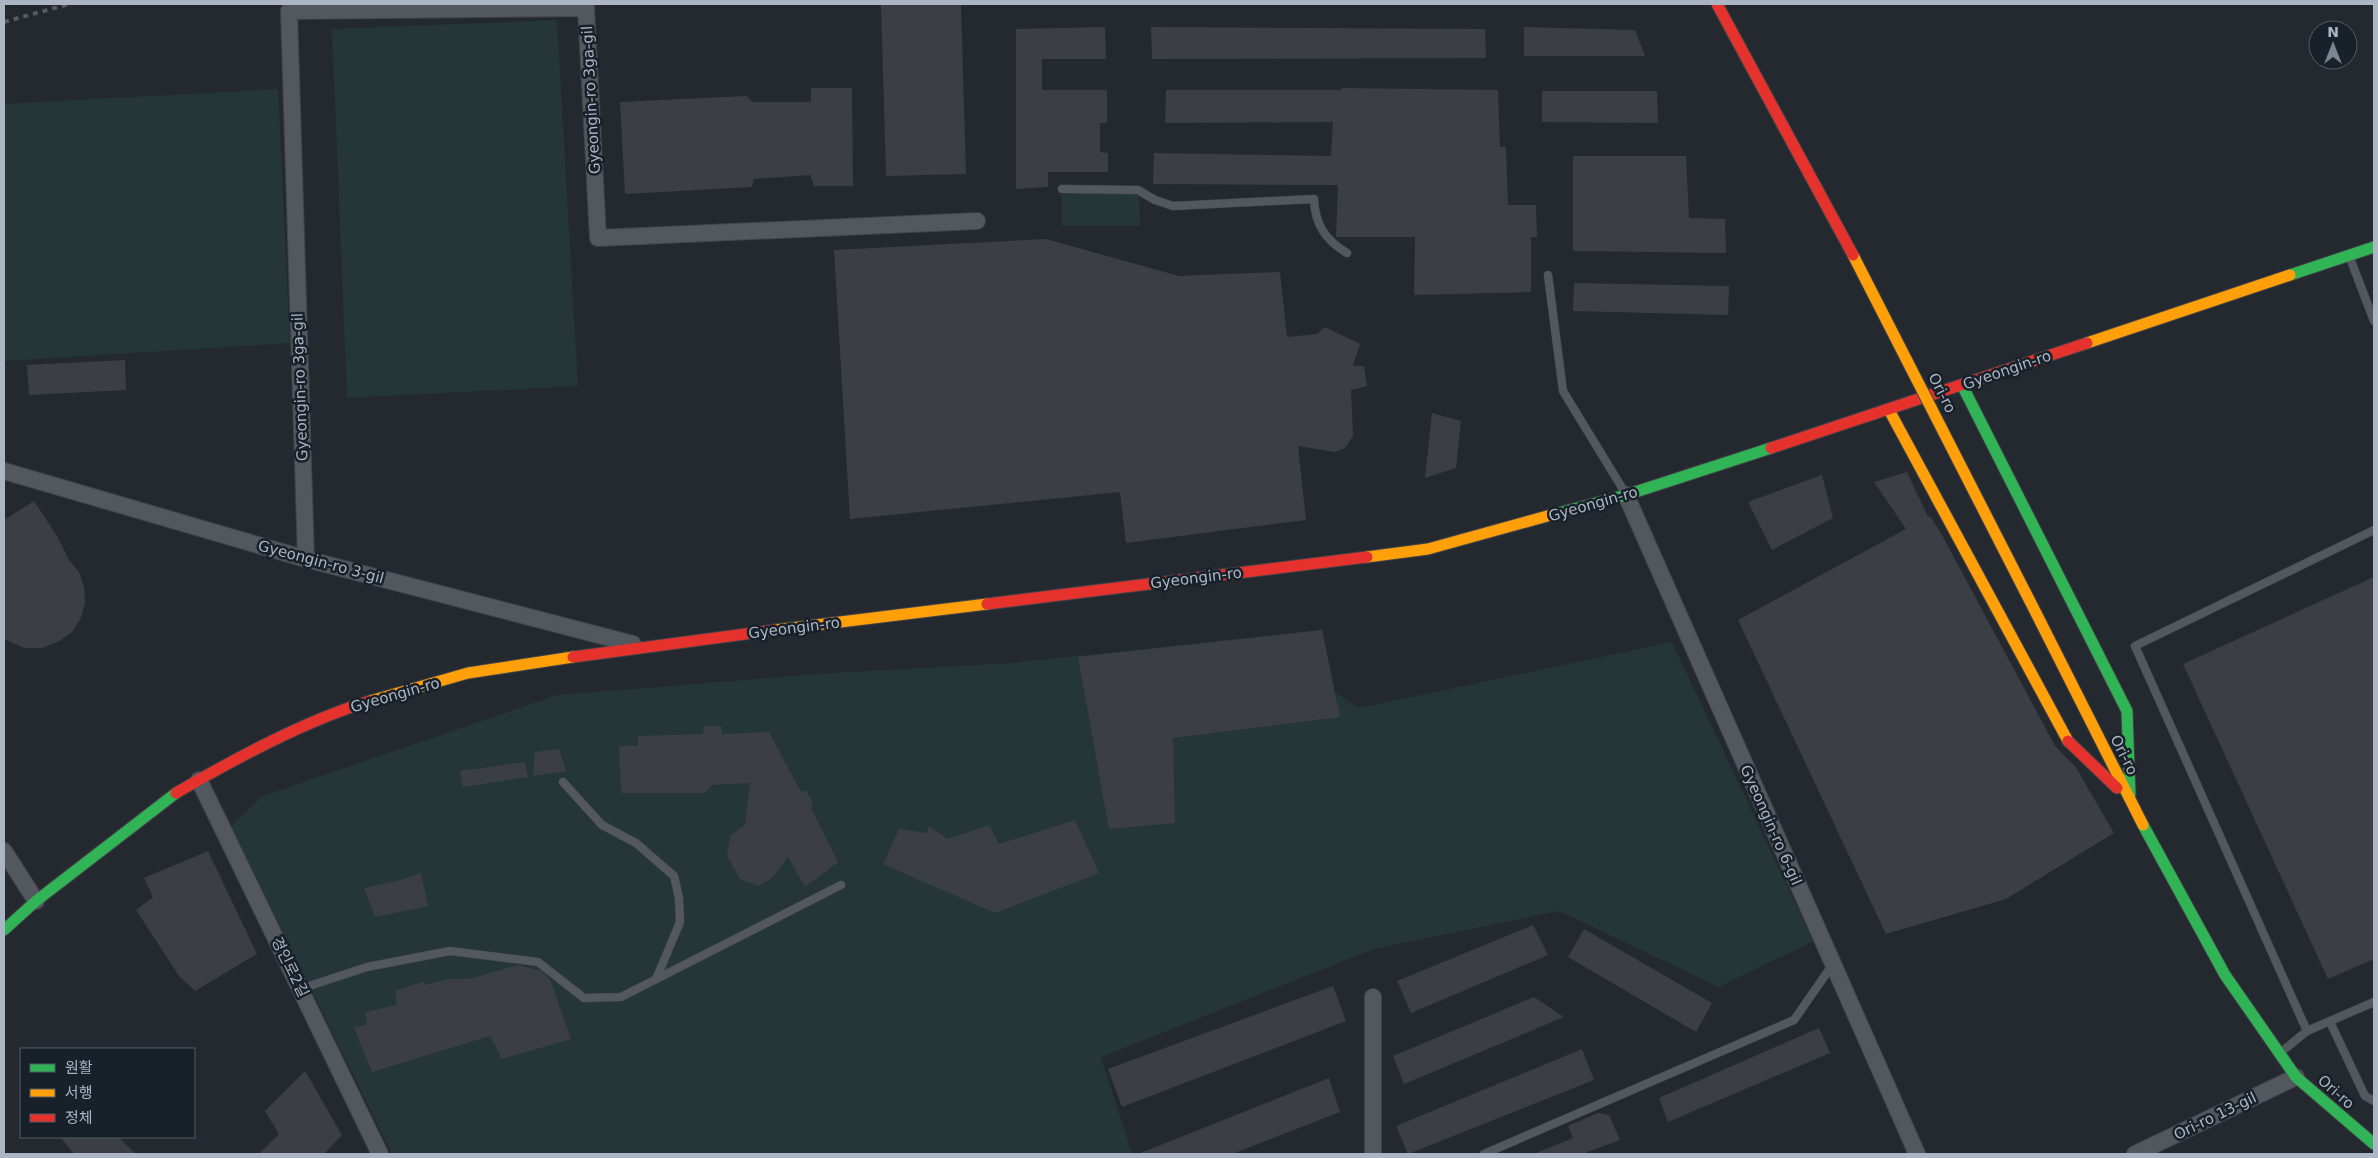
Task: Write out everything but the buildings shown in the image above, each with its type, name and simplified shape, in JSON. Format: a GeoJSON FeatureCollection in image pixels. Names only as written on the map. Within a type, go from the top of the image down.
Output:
{"type":"FeatureCollection","features":[{"type":"Feature","properties":{"kind":"main road","name":"Ori-ro"},"geometry":{"type":"LineString","coordinates":[[1717,4],[1874,293],[2130,801],[2225,975],[2278,1054],[2296,1077],[2374,1144]]}},
{"type":"Feature","properties":{"kind":"main road","name":"Gyeongin-ro"},"geometry":{"type":"LineString","coordinates":[[4,930],[36,901],[167,798],[199,780],[340,710],[468,674],[641,647],[1428,549],[1626,495],[1889,410],[2374,247]]}},
{"type":"Feature","properties":{"kind":"main road","name":"Ori-ro"},"geometry":{"type":"LineString","coordinates":[[1962,385],[2127,711],[2130,801]]}},
{"type":"Feature","properties":{"kind":"main road","name":"Ori-ro"},"geometry":{"type":"LineString","coordinates":[[1889,410],[2068,740],[2130,801]]}},
{"type":"Feature","properties":{"kind":"street","name":"Gyeongin-ro 3ga-gil"},"geometry":{"type":"LineString","coordinates":[[306,559],[288,11],[586,8],[598,238],[977,221]]}},
{"type":"Feature","properties":{"kind":"street","name":"Gyeongin-ro 3-gil"},"geometry":{"type":"LineString","coordinates":[[4,471],[306,559],[641,647]]}},
{"type":"Feature","properties":{"kind":"street","name":"Gyeongin-ro 6-gil"},"geometry":{"type":"LineString","coordinates":[[1626,495],[1917,1154]]}},
{"type":"Feature","properties":{"kind":"street","name":"경인로2길"},"geometry":{"type":"LineString","coordinates":[[199,780],[380,1154]]}},
{"type":"Feature","properties":{"kind":"street"},"geometry":{"type":"LineString","coordinates":[[4,851],[36,901]]}},
{"type":"Feature","properties":{"kind":"street"},"geometry":{"type":"LineString","coordinates":[[1373,997],[1373,1154]]}},
{"type":"Feature","properties":{"kind":"street","name":"Ori-ro 13-gil"},"geometry":{"type":"LineString","coordinates":[[2135,1154],[2296,1077]]}},
{"type":"Feature","properties":{"kind":"lane"},"geometry":{"type":"LineString","coordinates":[[1062,189],[1138,190],[1155,200],[1173,206],[1314,199],[1315,215],[1323,231],[1332,244],[1348,254]]}},
{"type":"Feature","properties":{"kind":"lane"},"geometry":{"type":"LineString","coordinates":[[2349,255],[2374,321]]}},
{"type":"Feature","properties":{"kind":"lane"},"geometry":{"type":"LineString","coordinates":[[1548,275],[1563,391],[1626,495]]}},
{"type":"Feature","properties":{"kind":"lane"},"geometry":{"type":"LineString","coordinates":[[2307,1032],[2135,646],[2374,530]]}},
{"type":"Feature","properties":{"kind":"lane"},"geometry":{"type":"LineString","coordinates":[[564,782],[602,825],[636,843],[674,876],[679,898],[680,922],[657,977]]}},
{"type":"Feature","properties":{"kind":"lane"},"geometry":{"type":"LineString","coordinates":[[300,988],[367,967],[450,951],[538,962],[584,998],[621,997],[841,885]]}},
{"type":"Feature","properties":{"kind":"lane"},"geometry":{"type":"LineString","coordinates":[[1484,1154],[1794,1020],[1833,964]]}},
{"type":"Feature","properties":{"kind":"lane"},"geometry":{"type":"LineString","coordinates":[[2278,1054],[2307,1032],[2374,1002]]}},
{"type":"Feature","properties":{"kind":"lane"},"geometry":{"type":"LineString","coordinates":[[2330,1022],[2365,1096],[2374,1101]]}},
{"type":"Feature","properties":{"kind":"shaded area"},"geometry":{"type":"Polygon","coordinates":[[[557,20],[578,386],[347,398],[332,29],[557,20]]]}},
{"type":"Feature","properties":{"kind":"shaded area"},"geometry":{"type":"Polygon","coordinates":[[[278,89],[290,343],[4,361],[4,104],[278,89]]]}},
{"type":"Feature","properties":{"kind":"shaded area"},"geometry":{"type":"Polygon","coordinates":[[[1139,193],[1140,226],[1062,226],[1061,194],[1139,193]]]}},
{"type":"Feature","properties":{"kind":"shaded area"},"geometry":{"type":"Polygon","coordinates":[[[1322,630],[1335,692],[1359,708],[1672,642],[1813,941],[1719,987],[1559,911],[1374,949],[1101,1057],[1132,1154],[392,1154],[231,826],[263,796],[557,695],[832,673],[1012,663],[1322,630]]]}},
{"type":"Feature","properties":{"kind":"railway"},"geometry":{"type":"LineString","coordinates":[[4,22],[69,4]]}},
{"type":"Feature","properties":{"kind":"traffic: fast"},"geometry":{"type":"LineString","coordinates":[[2290,275],[2374,247]]}},
{"type":"Feature","properties":{"kind":"traffic: fast"},"geometry":{"type":"LineString","coordinates":[[1962,385],[2127,711],[2130,795]]}},
{"type":"Feature","properties":{"kind":"traffic: fast"},"geometry":{"type":"LineString","coordinates":[[1551,515],[1626,495],[1771,448]]}},
{"type":"Feature","properties":{"kind":"traffic: fast"},"geometry":{"type":"LineString","coordinates":[[4,930],[36,901],[176,793]]}},
{"type":"Feature","properties":{"kind":"traffic: fast"},"geometry":{"type":"LineString","coordinates":[[2143,825],[2225,975],[2296,1077],[2374,1144]]}},
{"type":"Feature","properties":{"kind":"traffic: slow"},"geometry":{"type":"LineString","coordinates":[[1853,255],[2036,613]]}},
{"type":"Feature","properties":{"kind":"traffic: slow"},"geometry":{"type":"LineString","coordinates":[[2087,343],[2290,275]]}},
{"type":"Feature","properties":{"kind":"traffic: slow"},"geometry":{"type":"LineString","coordinates":[[1889,410],[2068,741]]}},
{"type":"Feature","properties":{"kind":"traffic: slow"},"geometry":{"type":"LineString","coordinates":[[1367,557],[1428,549],[1551,515]]}},
{"type":"Feature","properties":{"kind":"traffic: slow"},"geometry":{"type":"LineString","coordinates":[[775,630],[987,604]]}},
{"type":"Feature","properties":{"kind":"traffic: slow"},"geometry":{"type":"LineString","coordinates":[[2036,613],[2143,825]]}},
{"type":"Feature","properties":{"kind":"traffic: slow"},"geometry":{"type":"LineString","coordinates":[[370,701],[468,673],[573,657]]}},
{"type":"Feature","properties":{"kind":"traffic: jam"},"geometry":{"type":"LineString","coordinates":[[1717,4],[1853,255]]}},
{"type":"Feature","properties":{"kind":"traffic: jam"},"geometry":{"type":"LineString","coordinates":[[1771,448],[2087,343]]}},
{"type":"Feature","properties":{"kind":"traffic: jam"},"geometry":{"type":"LineString","coordinates":[[987,604],[1367,557]]}},
{"type":"Feature","properties":{"kind":"traffic: jam"},"geometry":{"type":"LineString","coordinates":[[573,657],[775,630]]}},
{"type":"Feature","properties":{"kind":"traffic: jam"},"geometry":{"type":"LineString","coordinates":[[176,793],[296,729],[370,701]]}},
{"type":"Feature","properties":{"kind":"traffic: jam"},"geometry":{"type":"LineString","coordinates":[[2068,741],[2117,788]]}}]}
